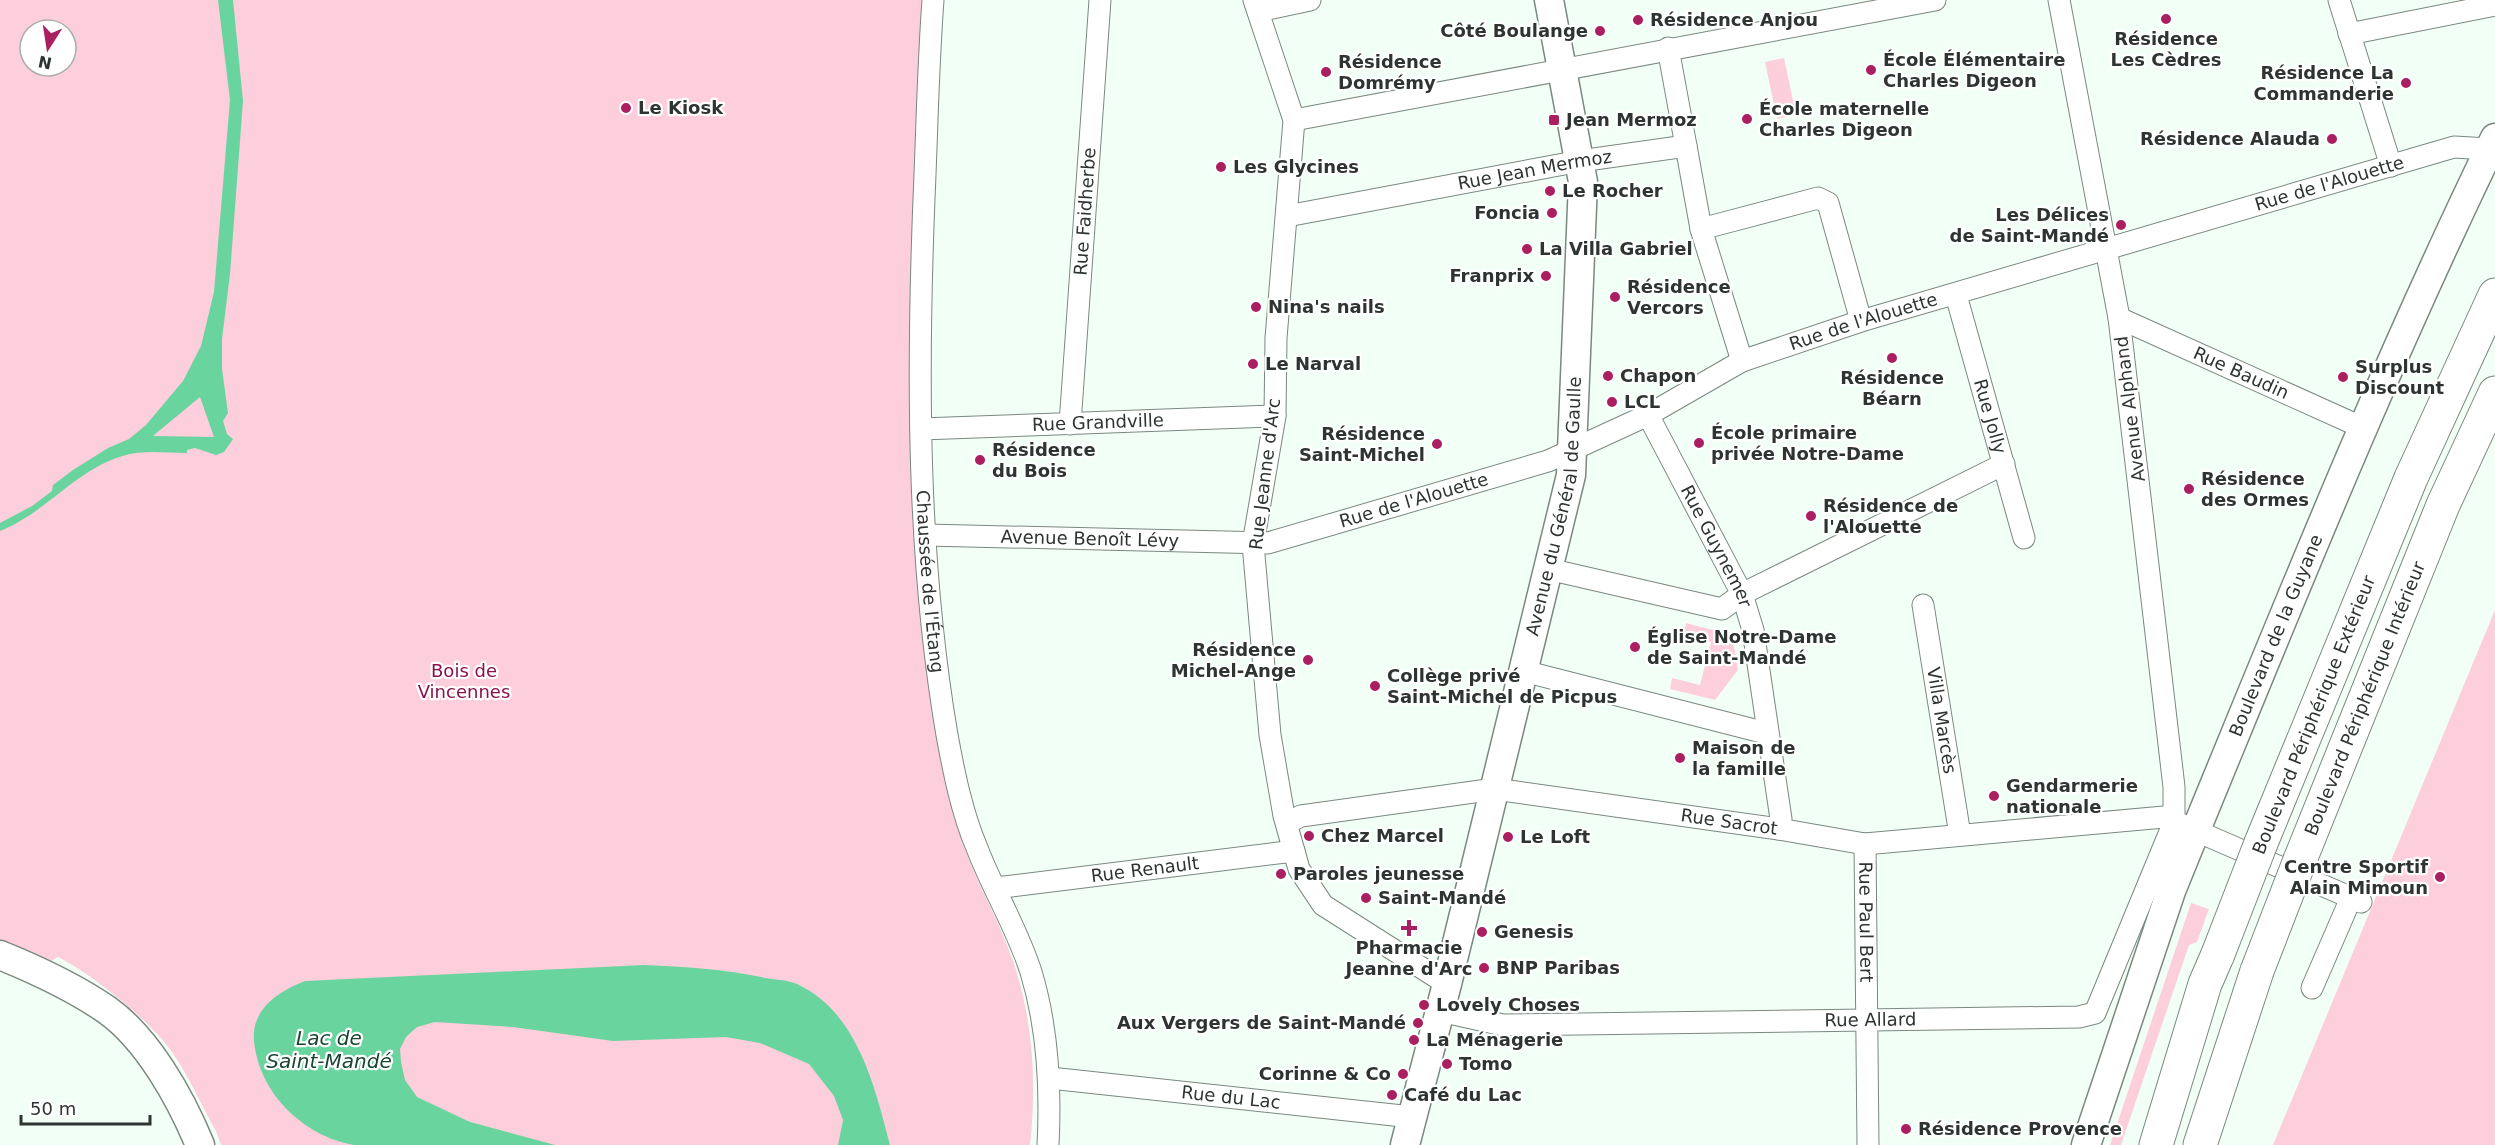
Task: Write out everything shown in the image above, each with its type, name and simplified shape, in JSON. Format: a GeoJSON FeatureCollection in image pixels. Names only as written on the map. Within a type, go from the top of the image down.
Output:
{"type":"FeatureCollection","features":[{"type":"Feature","properties":{"kind":"highway","name":"Boulevard Périphérique Extérieur"},"geometry":{"type":"LineString","coordinates":[[2156,1145],[2205,984],[2261,843],[2411,478],[2495,295]]}},
{"type":"Feature","properties":{"kind":"highway","name":"Boulevard Périphérique Intérieur"},"geometry":{"type":"LineString","coordinates":[[2200,1145],[2257,971],[2300,860],[2443,505],[2495,393]]}},
{"type":"Feature","properties":{"kind":"street","name":"Chaussée de l'Étang"},"geometry":{"type":"LineString","coordinates":[[933,0],[921,280],[921,429],[926,535],[937,667],[947,736],[964,812],[976,848],[996,888],[1031,972],[1040,1006],[1050,1078],[1048,1145]]}},
{"type":"Feature","properties":{"kind":"street","name":"Rue Faidherbe"},"geometry":{"type":"LineString","coordinates":[[1070,424],[1100,0]]}},
{"type":"Feature","properties":{"kind":"street"},"geometry":{"type":"LineString","coordinates":[[1256,5],[1310,0]]}},
{"type":"Feature","properties":{"kind":"street","name":"Avenue du Général de Gaulle"},"geometry":{"type":"LineString","coordinates":[[1405,1145],[1447,984],[1571,475],[1574,449],[1583,182],[1549,0]]}},
{"type":"Feature","properties":{"kind":"street"},"geometry":{"type":"LineString","coordinates":[[1294,120],[1668,48],[1935,0]]}},
{"type":"Feature","properties":{"kind":"street","name":"Avenue Alphand"},"geometry":{"type":"LineString","coordinates":[[2059,0],[2119,318],[2174,787],[2185,827]]}},
{"type":"Feature","properties":{"kind":"street"},"geometry":{"type":"LineString","coordinates":[[2339,0],[2391,166]]}},
{"type":"Feature","properties":{"kind":"street","name":"Rue Jeanne d'Arc"},"geometry":{"type":"LineString","coordinates":[[1256,5],[1294,120],[1276,338],[1275,416],[1254,526],[1270,735],[1287,823],[1299,869],[1323,905],[1447,984]]}},
{"type":"Feature","properties":{"kind":"street"},"geometry":{"type":"LineString","coordinates":[[2349,34],[2495,5]]}},
{"type":"Feature","properties":{"kind":"street"},"geometry":{"type":"LineString","coordinates":[[1668,48],[1701,229],[1742,361]]}},
{"type":"Feature","properties":{"kind":"street","name":"Rue de l'Alouette"},"geometry":{"type":"LineString","coordinates":[[1254,544],[1269,543],[1548,461],[1648,415],[1742,361],[1861,321],[2454,147],[2492,144]]}},
{"type":"Feature","properties":{"kind":"street","name":"Boulevard de la Guyane"},"geometry":{"type":"LineString","coordinates":[[2086,1145],[2171,891],[2185,827],[2420,295],[2492,144]]}},
{"type":"Feature","properties":{"kind":"street","name":"Rue Jean Mermoz"},"geometry":{"type":"LineString","coordinates":[[1287,216],[1580,161],[1686,146]]}},
{"type":"Feature","properties":{"kind":"street"},"geometry":{"type":"LineString","coordinates":[[1701,229],[1818,198],[1828,203],[1861,321]]}},
{"type":"Feature","properties":{"kind":"street","name":"Rue Jolly"},"geometry":{"type":"LineString","coordinates":[[1956,295],[2024,538]]}},
{"type":"Feature","properties":{"kind":"street","name":"Rue Baudin"},"geometry":{"type":"LineString","coordinates":[[2119,318],[2361,428]]}},
{"type":"Feature","properties":{"kind":"street","name":"Rue Guynemer"},"geometry":{"type":"LineString","coordinates":[[1648,415],[1742,594],[1753,630],[1766,733],[1781,819],[1779,829]]}},
{"type":"Feature","properties":{"kind":"street","name":"Rue Grandville"},"geometry":{"type":"LineString","coordinates":[[921,429],[1275,416]]}},
{"type":"Feature","properties":{"kind":"street"},"geometry":{"type":"LineString","coordinates":[[1548,569],[1722,609],[1742,594],[2004,464]]}},
{"type":"Feature","properties":{"kind":"street","name":"Avenue Benoît Lévy"},"geometry":{"type":"LineString","coordinates":[[926,535],[1254,544]]}},
{"type":"Feature","properties":{"kind":"street","name":"Villa Marcès"},"geometry":{"type":"LineString","coordinates":[[1923,605],[1960,835]]}},
{"type":"Feature","properties":{"kind":"street"},"geometry":{"type":"LineString","coordinates":[[1523,671],[1766,733]]}},
{"type":"Feature","properties":{"kind":"street","name":"Rue Sacrot"},"geometry":{"type":"LineString","coordinates":[[1287,823],[1301,816],[1495,789],[1779,829],[1865,844],[2164,817],[2356,900],[2312,988]]}},
{"type":"Feature","properties":{"kind":"street","name":"Rue Allard"},"geometry":{"type":"LineString","coordinates":[[1440,1011],[1503,1025],[2086,1017],[2095,1013],[2185,827]]}},
{"type":"Feature","properties":{"kind":"street","name":"Rue Paul Bert"},"geometry":{"type":"LineString","coordinates":[[1865,844],[1868,1145]]}},
{"type":"Feature","properties":{"kind":"street","name":"Rue Renault"},"geometry":{"type":"LineString","coordinates":[[996,888],[1294,851]]}},
{"type":"Feature","properties":{"kind":"street"},"geometry":{"type":"LineString","coordinates":[[0,956],[59,981],[108,1011],[153,1059],[187,1114],[200,1145]]}},
{"type":"Feature","properties":{"kind":"street","name":"Rue du Lac"},"geometry":{"type":"LineString","coordinates":[[1050,1078],[1412,1117]]}},
{"type":"Feature","properties":{"kind":"green space","name":"Bois de Vincennes"},"geometry":{"type":"Polygon","coordinates":[[[0,0],[923,0],[934,710],[960,835],[1008,947],[1020,983],[1032,1052],[1033,1099],[1030,1145],[221,1145],[216,1131],[179,1063],[155,1032],[130,1008],[71,964],[58,957],[46,964],[0,940],[0,0]]]}},
{"type":"Feature","properties":{"kind":"green space"},"geometry":{"type":"Polygon","coordinates":[[[1784,58],[1796,115],[1777,119],[1765,62],[1784,58]]]}},
{"type":"Feature","properties":{"kind":"green space","name":"Centre Sportif Alain Mimoun"},"geometry":{"type":"Polygon","coordinates":[[[2495,610],[2495,1145],[2273,1145],[2495,610]]]}},
{"type":"Feature","properties":{"kind":"green space"},"geometry":{"type":"Polygon","coordinates":[[[1686,623],[1732,635],[1738,670],[1715,700],[1670,689],[1672,678],[1700,685],[1711,642],[1684,634],[1686,623]]]}},
{"type":"Feature","properties":{"kind":"green space"},"geometry":{"type":"Polygon","coordinates":[[[2191,903],[2209,909],[2197,942],[2189,945],[2121,1145],[2110,1145],[2191,903]]]}},
{"type":"Feature","properties":{"kind":"water"},"geometry":{"type":"Polygon","coordinates":[[[218,0],[233,0],[243,101],[230,274],[222,339],[222,369],[228,413],[223,421],[227,434],[233,439],[224,452],[216,455],[195,448],[187,450],[187,453],[142,452],[117,458],[82,476],[18,523],[0,531],[0,523],[32,506],[52,491],[53,485],[73,470],[108,448],[129,439],[146,425],[183,381],[201,346],[214,292],[230,100],[218,0]],[[200,397],[154,435],[154,436],[214,437],[200,397]]]}},
{"type":"Feature","properties":{"kind":"water","name":"Lac de Saint-Mandé"},"geometry":{"type":"Polygon","coordinates":[[[644,965],[720,970],[786,981],[797,984],[818,997],[835,1013],[861,1054],[878,1100],[890,1145],[838,1145],[843,1120],[834,1096],[809,1064],[760,1043],[726,1037],[613,1041],[513,1027],[435,1022],[417,1027],[406,1037],[400,1049],[401,1062],[405,1080],[417,1097],[470,1122],[555,1145],[354,1145],[335,1140],[301,1122],[287,1109],[274,1094],[258,1060],[254,1030],[262,1011],[277,996],[305,981],[644,965]]]}},
{"type":"Feature","properties":{"kind":"place","name":"Résidence Les Cèdres"},"geometry":{"type":"Point","coordinates":[2166,19]}},
{"type":"Feature","properties":{"kind":"place","name":"Résidence Anjou"},"geometry":{"type":"Point","coordinates":[1638,20]}},
{"type":"Feature","properties":{"kind":"place","name":"Côté Boulange"},"geometry":{"type":"Point","coordinates":[1600,31]}},
{"type":"Feature","properties":{"kind":"place","name":"École Élémentaire Charles Digeon"},"geometry":{"type":"Point","coordinates":[1871,70]}},
{"type":"Feature","properties":{"kind":"place","name":"Résidence Domrémy"},"geometry":{"type":"Point","coordinates":[1326,72]}},
{"type":"Feature","properties":{"kind":"place","name":"Résidence La Commanderie"},"geometry":{"type":"Point","coordinates":[2406,83]}},
{"type":"Feature","properties":{"kind":"place","name":"Le Kiosk"},"geometry":{"type":"Point","coordinates":[626,108]}},
{"type":"Feature","properties":{"kind":"place","name":"École maternelle Charles Digeon"},"geometry":{"type":"Point","coordinates":[1747,119]}},
{"type":"Feature","properties":{"kind":"place","name":"Jean Mermoz"},"geometry":{"type":"Point","coordinates":[1554,120]}},
{"type":"Feature","properties":{"kind":"place","name":"Résidence Alauda"},"geometry":{"type":"Point","coordinates":[2332,139]}},
{"type":"Feature","properties":{"kind":"place","name":"Les Glycines"},"geometry":{"type":"Point","coordinates":[1221,167]}},
{"type":"Feature","properties":{"kind":"place","name":"Le Rocher"},"geometry":{"type":"Point","coordinates":[1550,191]}},
{"type":"Feature","properties":{"kind":"place","name":"Foncia"},"geometry":{"type":"Point","coordinates":[1552,213]}},
{"type":"Feature","properties":{"kind":"place","name":"Les Délices de Saint-Mandé"},"geometry":{"type":"Point","coordinates":[2121,225]}},
{"type":"Feature","properties":{"kind":"place","name":"La Villa Gabriel"},"geometry":{"type":"Point","coordinates":[1527,249]}},
{"type":"Feature","properties":{"kind":"place","name":"Franprix"},"geometry":{"type":"Point","coordinates":[1546,276]}},
{"type":"Feature","properties":{"kind":"place","name":"Résidence Vercors"},"geometry":{"type":"Point","coordinates":[1615,297]}},
{"type":"Feature","properties":{"kind":"place","name":"Nina's nails"},"geometry":{"type":"Point","coordinates":[1256,307]}},
{"type":"Feature","properties":{"kind":"place","name":"Résidence Béarn"},"geometry":{"type":"Point","coordinates":[1892,358]}},
{"type":"Feature","properties":{"kind":"place","name":"Le Narval"},"geometry":{"type":"Point","coordinates":[1253,364]}},
{"type":"Feature","properties":{"kind":"place","name":"Chapon"},"geometry":{"type":"Point","coordinates":[1608,376]}},
{"type":"Feature","properties":{"kind":"place","name":"Surplus Discount"},"geometry":{"type":"Point","coordinates":[2343,377]}},
{"type":"Feature","properties":{"kind":"place","name":"LCL"},"geometry":{"type":"Point","coordinates":[1612,402]}},
{"type":"Feature","properties":{"kind":"place","name":"École primaire privée Notre-Dame"},"geometry":{"type":"Point","coordinates":[1699,443]}},
{"type":"Feature","properties":{"kind":"place","name":"Résidence Saint-Michel"},"geometry":{"type":"Point","coordinates":[1437,444]}},
{"type":"Feature","properties":{"kind":"place","name":"Résidence du Bois"},"geometry":{"type":"Point","coordinates":[980,460]}},
{"type":"Feature","properties":{"kind":"place","name":"Résidence des Ormes"},"geometry":{"type":"Point","coordinates":[2189,489]}},
{"type":"Feature","properties":{"kind":"place","name":"Résidence de l'Alouette"},"geometry":{"type":"Point","coordinates":[1811,516]}},
{"type":"Feature","properties":{"kind":"place","name":"Église Notre-Dame de Saint-Mandé"},"geometry":{"type":"Point","coordinates":[1635,647]}},
{"type":"Feature","properties":{"kind":"place","name":"Résidence Michel-Ange"},"geometry":{"type":"Point","coordinates":[1308,660]}},
{"type":"Feature","properties":{"kind":"place","name":"Collège privé Saint-Michel de Picpus"},"geometry":{"type":"Point","coordinates":[1375,686]}},
{"type":"Feature","properties":{"kind":"place","name":"Maison de la famille"},"geometry":{"type":"Point","coordinates":[1680,758]}},
{"type":"Feature","properties":{"kind":"place","name":"Gendarmerie nationale"},"geometry":{"type":"Point","coordinates":[1994,796]}},
{"type":"Feature","properties":{"kind":"place","name":"Chez Marcel"},"geometry":{"type":"Point","coordinates":[1309,836]}},
{"type":"Feature","properties":{"kind":"place","name":"Le Loft"},"geometry":{"type":"Point","coordinates":[1508,837]}},
{"type":"Feature","properties":{"kind":"place","name":"Paroles jeunesse"},"geometry":{"type":"Point","coordinates":[1281,874]}},
{"type":"Feature","properties":{"kind":"place","name":"Centre Sportif Alain Mimoun"},"geometry":{"type":"Point","coordinates":[2440,877]}},
{"type":"Feature","properties":{"kind":"place","name":"Saint-Mandé"},"geometry":{"type":"Point","coordinates":[1366,898]}},
{"type":"Feature","properties":{"kind":"place","name":"Pharmacie Jeanne d'Arc"},"geometry":{"type":"Point","coordinates":[1409,928]}},
{"type":"Feature","properties":{"kind":"place","name":"Genesis"},"geometry":{"type":"Point","coordinates":[1482,932]}},
{"type":"Feature","properties":{"kind":"place","name":"BNP Paribas"},"geometry":{"type":"Point","coordinates":[1484,968]}},
{"type":"Feature","properties":{"kind":"place","name":"Lovely Choses"},"geometry":{"type":"Point","coordinates":[1424,1005]}},
{"type":"Feature","properties":{"kind":"place","name":"Aux Vergers de Saint-Mandé"},"geometry":{"type":"Point","coordinates":[1418,1023]}},
{"type":"Feature","properties":{"kind":"place","name":"La Ménagerie"},"geometry":{"type":"Point","coordinates":[1414,1040]}},
{"type":"Feature","properties":{"kind":"place","name":"Tomo"},"geometry":{"type":"Point","coordinates":[1447,1064]}},
{"type":"Feature","properties":{"kind":"place","name":"Corinne & Co"},"geometry":{"type":"Point","coordinates":[1403,1074]}},
{"type":"Feature","properties":{"kind":"place","name":"Café du Lac"},"geometry":{"type":"Point","coordinates":[1392,1095]}},
{"type":"Feature","properties":{"kind":"place","name":"Résidence Provence"},"geometry":{"type":"Point","coordinates":[1906,1129]}}]}
